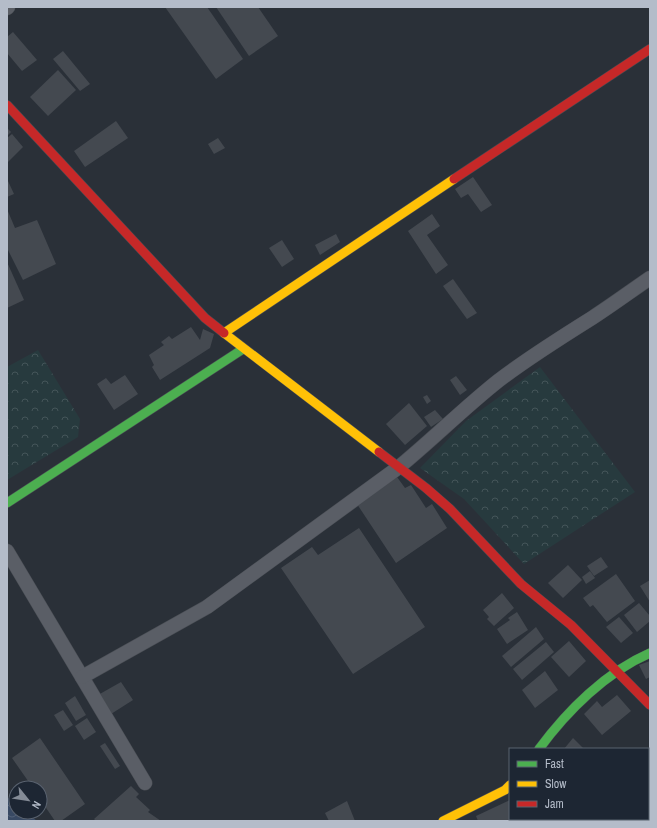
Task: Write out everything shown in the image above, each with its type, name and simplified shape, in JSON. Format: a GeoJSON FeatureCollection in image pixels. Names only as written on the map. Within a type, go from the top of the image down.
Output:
{"type":"FeatureCollection","features":[{"type":"Feature","properties":{"kind":"street"},"geometry":{"type":"LineString","coordinates":[[224,333],[650,49]]}},
{"type":"Feature","properties":{"kind":"street"},"geometry":{"type":"LineString","coordinates":[[7,105],[107,214],[206,318],[243,349],[426,488],[450,509],[521,584],[571,625],[650,705]]}},
{"type":"Feature","properties":{"kind":"street"},"geometry":{"type":"LineString","coordinates":[[82,677],[207,606],[399,467],[498,381],[539,351],[593,317],[650,278]]}},
{"type":"Feature","properties":{"kind":"street"},"geometry":{"type":"LineString","coordinates":[[7,503],[243,349]]}},
{"type":"Feature","properties":{"kind":"street"},"geometry":{"type":"LineString","coordinates":[[7,551],[145,783]]}},
{"type":"Feature","properties":{"kind":"street"},"geometry":{"type":"LineString","coordinates":[[540,748],[555,727],[580,701],[617,672],[650,653]]}},
{"type":"Feature","properties":{"kind":"street"},"geometry":{"type":"LineString","coordinates":[[443,821],[505,790],[509,786]]}},
{"type":"Feature","properties":{"kind":"green space"},"geometry":{"type":"Polygon","coordinates":[[[38,350],[80,419],[78,437],[7,480],[7,367],[38,350]]]}},
{"type":"Feature","properties":{"kind":"green space"},"geometry":{"type":"Polygon","coordinates":[[[540,367],[635,492],[524,564],[464,499],[420,468],[466,421],[540,367]]]}},
{"type":"Feature","properties":{"kind":"water"},"geometry":{"type":"Polygon","coordinates":[[[7,797],[8,820],[37,821],[7,821],[7,797]]]}},
{"type":"Feature","properties":{"kind":"building"},"geometry":{"type":"Polygon","coordinates":[[[165,7],[207,7],[243,59],[216,79],[165,7]]]}},
{"type":"Feature","properties":{"kind":"building"},"geometry":{"type":"Polygon","coordinates":[[[216,7],[258,7],[278,36],[249,56],[216,7]]]}},
{"type":"Feature","properties":{"kind":"building"},"geometry":{"type":"Polygon","coordinates":[[[13,32],[37,60],[22,71],[7,53],[7,37],[13,32]]]}},
{"type":"Feature","properties":{"kind":"building"},"geometry":{"type":"Polygon","coordinates":[[[63,51],[90,84],[80,91],[53,59],[63,51]]]}},
{"type":"Feature","properties":{"kind":"building"},"geometry":{"type":"Polygon","coordinates":[[[58,70],[76,90],[48,116],[30,97],[58,70]]]}},
{"type":"Feature","properties":{"kind":"building"},"geometry":{"type":"Polygon","coordinates":[[[116,121],[128,138],[85,167],[74,151],[116,121]]]}},
{"type":"Feature","properties":{"kind":"building"},"geometry":{"type":"Polygon","coordinates":[[[7,128],[11,132],[7,136],[7,128]]]}},
{"type":"Feature","properties":{"kind":"building"},"geometry":{"type":"Polygon","coordinates":[[[12,134],[23,147],[7,163],[7,138],[12,134]]]}},
{"type":"Feature","properties":{"kind":"building"},"geometry":{"type":"Polygon","coordinates":[[[218,138],[225,148],[214,154],[208,144],[218,138]]]}},
{"type":"Feature","properties":{"kind":"building"},"geometry":{"type":"Polygon","coordinates":[[[473,177],[492,205],[481,212],[468,194],[461,198],[455,189],[473,177]]]}},
{"type":"Feature","properties":{"kind":"building"},"geometry":{"type":"Polygon","coordinates":[[[8,181],[14,194],[7,197],[7,182],[8,181]]]}},
{"type":"Feature","properties":{"kind":"building"},"geometry":{"type":"Polygon","coordinates":[[[7,209],[15,228],[37,220],[56,264],[23,280],[7,250],[7,209]]]}},
{"type":"Feature","properties":{"kind":"building"},"geometry":{"type":"Polygon","coordinates":[[[432,214],[440,226],[427,235],[448,265],[436,274],[408,231],[432,214]]]}},
{"type":"Feature","properties":{"kind":"building"},"geometry":{"type":"Polygon","coordinates":[[[336,234],[340,242],[320,255],[315,245],[336,234]]]}},
{"type":"Feature","properties":{"kind":"building"},"geometry":{"type":"Polygon","coordinates":[[[282,240],[294,259],[282,267],[269,248],[282,240]]]}},
{"type":"Feature","properties":{"kind":"building"},"geometry":{"type":"Polygon","coordinates":[[[7,262],[24,300],[7,308],[7,262]]]}},
{"type":"Feature","properties":{"kind":"building"},"geometry":{"type":"Polygon","coordinates":[[[453,279],[477,313],[467,319],[443,286],[453,279]]]}},
{"type":"Feature","properties":{"kind":"building"},"geometry":{"type":"Polygon","coordinates":[[[191,327],[200,340],[203,329],[214,334],[210,348],[160,380],[152,367],[154,365],[149,355],[164,345],[161,342],[169,336],[172,339],[191,327]]]}},
{"type":"Feature","properties":{"kind":"building"},"geometry":{"type":"Polygon","coordinates":[[[125,375],[138,394],[114,410],[97,384],[106,378],[111,384],[125,375]]]}},
{"type":"Feature","properties":{"kind":"building"},"geometry":{"type":"Polygon","coordinates":[[[456,376],[467,390],[460,395],[450,380],[456,376]]]}},
{"type":"Feature","properties":{"kind":"building"},"geometry":{"type":"Polygon","coordinates":[[[427,395],[431,401],[427,404],[423,397],[427,395]]]}},
{"type":"Feature","properties":{"kind":"building"},"geometry":{"type":"Polygon","coordinates":[[[409,403],[427,426],[405,445],[386,424],[409,403]]]}},
{"type":"Feature","properties":{"kind":"building"},"geometry":{"type":"Polygon","coordinates":[[[435,410],[443,419],[431,427],[424,417],[435,410]]]}},
{"type":"Feature","properties":{"kind":"building"},"geometry":{"type":"Polygon","coordinates":[[[397,477],[405,488],[411,485],[426,508],[432,504],[447,528],[396,563],[357,504],[397,477]]]}},
{"type":"Feature","properties":{"kind":"building"},"geometry":{"type":"Polygon","coordinates":[[[359,528],[425,627],[353,674],[281,568],[312,547],[318,555],[359,528]]]}},
{"type":"Feature","properties":{"kind":"building"},"geometry":{"type":"Polygon","coordinates":[[[601,557],[608,567],[594,576],[587,566],[601,557]]]}},
{"type":"Feature","properties":{"kind":"building"},"geometry":{"type":"Polygon","coordinates":[[[568,565],[582,580],[563,598],[548,583],[568,565]]]}},
{"type":"Feature","properties":{"kind":"building"},"geometry":{"type":"Polygon","coordinates":[[[590,571],[595,578],[586,584],[582,577],[590,571]]]}},
{"type":"Feature","properties":{"kind":"building"},"geometry":{"type":"Polygon","coordinates":[[[616,574],[635,601],[607,622],[593,605],[590,607],[583,598],[616,574]]]}},
{"type":"Feature","properties":{"kind":"building"},"geometry":{"type":"Polygon","coordinates":[[[650,580],[650,602],[640,586],[650,580]]]}},
{"type":"Feature","properties":{"kind":"building"},"geometry":{"type":"Polygon","coordinates":[[[502,593],[514,608],[494,626],[487,619],[489,617],[483,610],[502,593]]]}},
{"type":"Feature","properties":{"kind":"building"},"geometry":{"type":"Polygon","coordinates":[[[639,603],[650,616],[650,621],[637,632],[624,615],[639,603]]]}},
{"type":"Feature","properties":{"kind":"building"},"geometry":{"type":"Polygon","coordinates":[[[517,612],[528,630],[507,644],[497,629],[510,620],[508,618],[517,612]]]}},
{"type":"Feature","properties":{"kind":"building"},"geometry":{"type":"Polygon","coordinates":[[[619,617],[633,633],[621,643],[606,627],[619,617]]]}},
{"type":"Feature","properties":{"kind":"building"},"geometry":{"type":"Polygon","coordinates":[[[536,627],[544,639],[511,667],[502,656],[536,627]]]}},
{"type":"Feature","properties":{"kind":"building"},"geometry":{"type":"Polygon","coordinates":[[[569,641],[586,661],[569,677],[551,657],[569,641]]]}},
{"type":"Feature","properties":{"kind":"building"},"geometry":{"type":"Polygon","coordinates":[[[546,642],[554,652],[522,680],[513,669],[546,642]]]}},
{"type":"Feature","properties":{"kind":"building"},"geometry":{"type":"Polygon","coordinates":[[[650,661],[650,677],[646,679],[639,665],[650,661]]]}},
{"type":"Feature","properties":{"kind":"building"},"geometry":{"type":"Polygon","coordinates":[[[545,671],[558,690],[535,708],[522,690],[545,671]]]}},
{"type":"Feature","properties":{"kind":"building"},"geometry":{"type":"Polygon","coordinates":[[[121,682],[133,700],[111,714],[98,695],[121,682]]]}},
{"type":"Feature","properties":{"kind":"building"},"geometry":{"type":"Polygon","coordinates":[[[617,695],[631,711],[602,735],[584,714],[597,701],[602,707],[617,695]]]}},
{"type":"Feature","properties":{"kind":"building"},"geometry":{"type":"Polygon","coordinates":[[[75,696],[86,715],[76,721],[65,703],[75,696]]]}},
{"type":"Feature","properties":{"kind":"building"},"geometry":{"type":"Polygon","coordinates":[[[63,710],[73,725],[64,731],[54,715],[63,710]]]}},
{"type":"Feature","properties":{"kind":"building"},"geometry":{"type":"Polygon","coordinates":[[[87,718],[96,732],[84,740],[75,726],[87,718]]]}},
{"type":"Feature","properties":{"kind":"building"},"geometry":{"type":"Polygon","coordinates":[[[40,738],[85,804],[61,821],[55,821],[48,811],[48,780],[27,780],[12,758],[40,738]]]}},
{"type":"Feature","properties":{"kind":"building"},"geometry":{"type":"Polygon","coordinates":[[[573,738],[583,748],[565,748],[573,738]]]}},
{"type":"Feature","properties":{"kind":"building"},"geometry":{"type":"Polygon","coordinates":[[[105,743],[120,766],[115,769],[100,746],[105,743]]]}},
{"type":"Feature","properties":{"kind":"building"},"geometry":{"type":"Polygon","coordinates":[[[131,786],[139,794],[136,797],[150,810],[148,812],[161,821],[96,821],[94,819],[131,786]]]}},
{"type":"Feature","properties":{"kind":"building"},"geometry":{"type":"Polygon","coordinates":[[[649,790],[650,821],[642,821],[649,820],[649,790]]]}},
{"type":"Feature","properties":{"kind":"building"},"geometry":{"type":"Polygon","coordinates":[[[509,800],[509,820],[522,821],[478,821],[476,816],[509,800]]]}},
{"type":"Feature","properties":{"kind":"building"},"geometry":{"type":"Polygon","coordinates":[[[347,801],[355,821],[329,821],[325,813],[347,801]]]}},
{"type":"Feature","properties":{"kind":"building"},"geometry":{"type":"Polygon","coordinates":[[[638,820],[639,821],[627,821],[638,820]]]}},
{"type":"Feature","properties":{"kind":"traffic: fast"},"geometry":{"type":"LineString","coordinates":[[7,503],[243,349]]}},
{"type":"Feature","properties":{"kind":"traffic: fast"},"geometry":{"type":"LineString","coordinates":[[540,748],[562,721],[588,694],[618,671],[650,653]]}},
{"type":"Feature","properties":{"kind":"traffic: slow"},"geometry":{"type":"LineString","coordinates":[[224,333],[454,179]]}},
{"type":"Feature","properties":{"kind":"traffic: slow"},"geometry":{"type":"LineString","coordinates":[[224,333],[379,452]]}},
{"type":"Feature","properties":{"kind":"traffic: slow"},"geometry":{"type":"LineString","coordinates":[[443,821],[505,790],[509,786]]}},
{"type":"Feature","properties":{"kind":"traffic: jam"},"geometry":{"type":"LineString","coordinates":[[454,179],[650,49]]}},
{"type":"Feature","properties":{"kind":"traffic: jam"},"geometry":{"type":"LineString","coordinates":[[7,105],[205,318],[224,333]]}},
{"type":"Feature","properties":{"kind":"traffic: jam"},"geometry":{"type":"LineString","coordinates":[[379,452],[426,488],[450,509],[521,584],[571,625],[650,705]]}}]}
